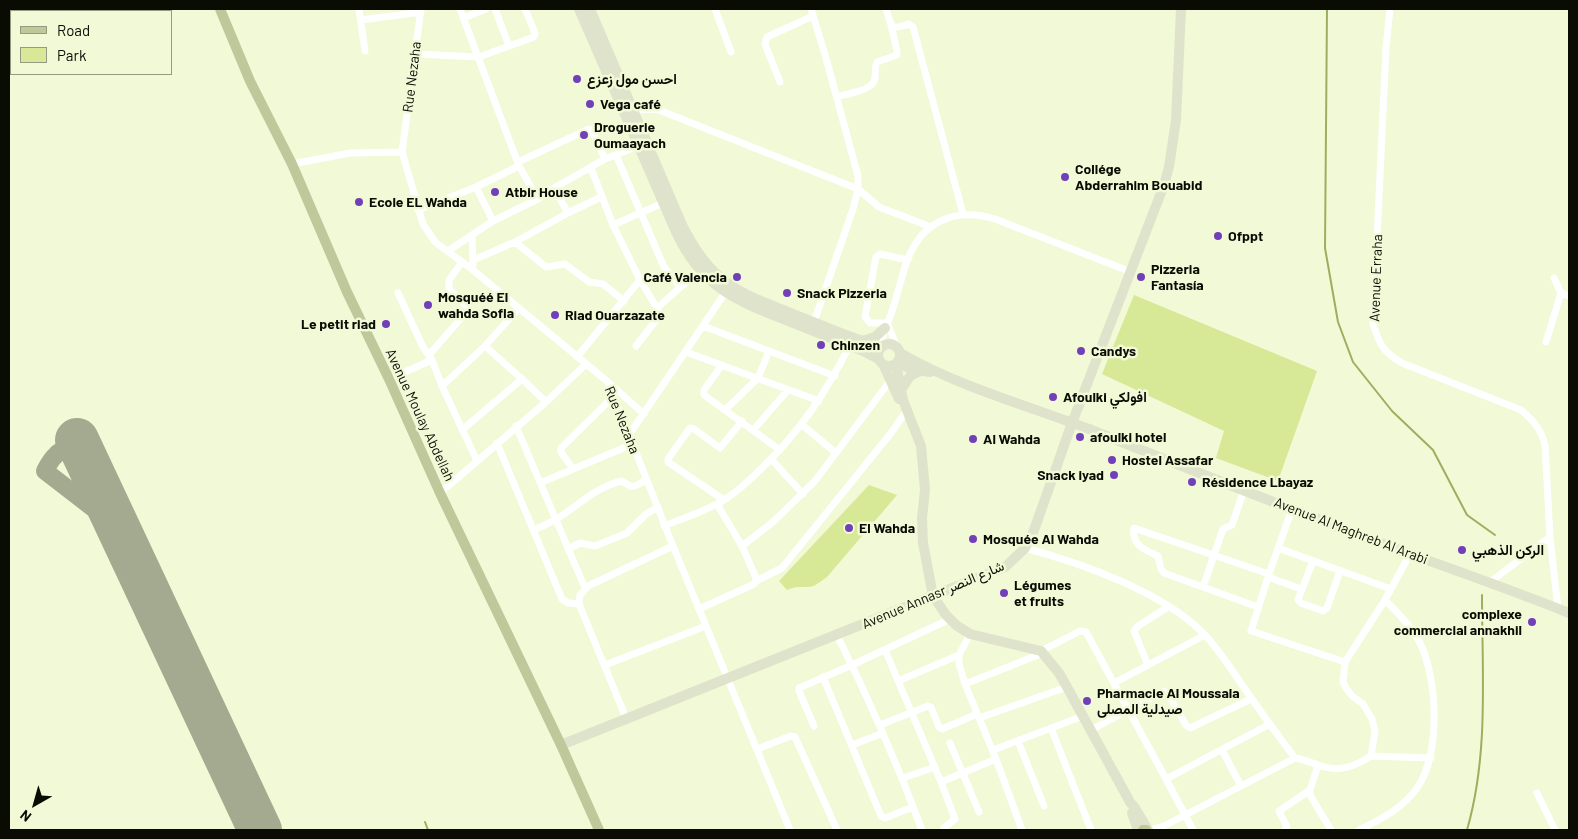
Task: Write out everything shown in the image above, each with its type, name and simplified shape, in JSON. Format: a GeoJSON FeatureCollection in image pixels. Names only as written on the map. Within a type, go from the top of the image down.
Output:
{"type":"FeatureCollection","features":[{"type":"Feature","properties":{"kind":"main road","name":"Avenue Moulay Abdellah"},"geometry":{"type":"LineString","coordinates":[[220,9],[250,81],[292,164],[347,292],[389,379],[440,493],[561,745],[599,830]]}},
{"type":"Feature","properties":{"kind":"main road"},"geometry":{"type":"LineString","coordinates":[[579,9],[641,142],[688,236],[701,257],[714,272],[728,284],[743,293],[814,322],[882,347],[893,345],[898,357],[901,390],[921,446],[925,490],[922,518],[923,543],[933,596],[950,619],[970,634],[1042,652],[1059,673],[1147,830]]}},
{"type":"Feature","properties":{"kind":"main road"},"geometry":{"type":"LineString","coordinates":[[590,9],[634,111],[641,142],[663,203],[680,240],[700,270],[725,293],[758,309],[850,345],[889,366],[898,357]]}},
{"type":"Feature","properties":{"kind":"main road","name":"Avenue Annasr شارع النصر"},"geometry":{"type":"LineString","coordinates":[[561,745],[1005,567],[1025,548],[1038,520],[1072,423],[1132,272],[1170,167],[1176,120],[1181,9]]}},
{"type":"Feature","properties":{"kind":"main road"},"geometry":{"type":"LineString","coordinates":[[862,341],[875,337],[886,325]]}},
{"type":"Feature","properties":{"kind":"main road"},"geometry":{"type":"LineString","coordinates":[[882,347],[879,352],[881,361],[907,410]]}},
{"type":"Feature","properties":{"kind":"main road","name":"Avenue Al Maghreb Al Arabi"},"geometry":{"type":"LineString","coordinates":[[898,357],[920,371],[936,372]]}},
{"type":"Feature","properties":{"kind":"main road","name":"Avenue Al Maghreb Al Arabi"},"geometry":{"type":"LineString","coordinates":[[898,357],[1410,554],[1490,582],[1569,614]]}},
{"type":"Feature","properties":{"kind":"main road"},"geometry":{"type":"LineString","coordinates":[[901,390],[910,376],[920,371]]}},
{"type":"Feature","properties":{"kind":"main road"},"geometry":{"type":"LineString","coordinates":[[1130,802],[1138,830]]}},
{"type":"Feature","properties":{"kind":"street"},"geometry":{"type":"LineString","coordinates":[[359,9],[366,51]]}},
{"type":"Feature","properties":{"kind":"street"},"geometry":{"type":"LineString","coordinates":[[460,9],[518,164],[538,199]]}},
{"type":"Feature","properties":{"kind":"street"},"geometry":{"type":"LineString","coordinates":[[464,18],[486,9]]}},
{"type":"Feature","properties":{"kind":"street"},"geometry":{"type":"LineString","coordinates":[[495,9],[509,46]]}},
{"type":"Feature","properties":{"kind":"street"},"geometry":{"type":"LineString","coordinates":[[416,54],[479,57],[534,37],[525,9]]}},
{"type":"Feature","properties":{"kind":"street"},"geometry":{"type":"LineString","coordinates":[[715,9],[731,52]]}},
{"type":"Feature","properties":{"kind":"street"},"geometry":{"type":"LineString","coordinates":[[837,97],[870,87],[875,79],[875,66],[877,62],[897,56],[886,9]]}},
{"type":"Feature","properties":{"kind":"street","name":"Avenue Erraha"},"geometry":{"type":"LineString","coordinates":[[1390,9],[1386,48],[1373,324],[1380,344],[1392,357],[1402,363],[1520,410],[1533,420],[1542,433],[1545,445],[1550,537],[1558,609]]}},
{"type":"Feature","properties":{"kind":"street"},"geometry":{"type":"LineString","coordinates":[[361,20],[421,10]]}},
{"type":"Feature","properties":{"kind":"street","name":"Rue Nezaha"},"geometry":{"type":"LineString","coordinates":[[421,10],[402,152],[418,210],[435,242],[473,270],[608,382],[664,526],[790,830]]}},
{"type":"Feature","properties":{"kind":"street"},"geometry":{"type":"LineString","coordinates":[[780,82],[765,40],[770,34],[812,12],[856,167],[858,189],[853,209],[814,322]]}},
{"type":"Feature","properties":{"kind":"street"},"geometry":{"type":"LineString","coordinates":[[891,25],[897,28],[909,24],[913,27],[963,214]]}},
{"type":"Feature","properties":{"kind":"street"},"geometry":{"type":"LineString","coordinates":[[634,111],[646,109],[659,110],[858,189],[879,208],[931,227]]}},
{"type":"Feature","properties":{"kind":"street"},"geometry":{"type":"LineString","coordinates":[[418,210],[476,187],[589,129],[596,137],[605,159]]}},
{"type":"Feature","properties":{"kind":"street"},"geometry":{"type":"LineString","coordinates":[[448,251],[493,221],[538,199],[605,159],[641,142]]}},
{"type":"Feature","properties":{"kind":"street"},"geometry":{"type":"LineString","coordinates":[[292,164],[350,153],[402,152]]}},
{"type":"Feature","properties":{"kind":"street"},"geometry":{"type":"LineString","coordinates":[[616,154],[664,267],[680,286]]}},
{"type":"Feature","properties":{"kind":"street"},"geometry":{"type":"LineString","coordinates":[[591,168],[613,225],[640,280],[660,315],[636,346]]}},
{"type":"Feature","properties":{"kind":"street"},"geometry":{"type":"LineString","coordinates":[[476,187],[493,221]]}},
{"type":"Feature","properties":{"kind":"street"},"geometry":{"type":"LineString","coordinates":[[554,188],[568,213]]}},
{"type":"Feature","properties":{"kind":"street"},"geometry":{"type":"LineString","coordinates":[[473,260],[515,242],[601,197]]}},
{"type":"Feature","properties":{"kind":"street"},"geometry":{"type":"LineString","coordinates":[[613,225],[663,203]]}},
{"type":"Feature","properties":{"kind":"street"},"geometry":{"type":"LineString","coordinates":[[882,347],[886,325],[908,260],[915,246],[931,227],[945,219],[963,214],[974,214],[995,219],[1132,272]]}},
{"type":"Feature","properties":{"kind":"street"},"geometry":{"type":"LineString","coordinates":[[472,235],[473,270]]}},
{"type":"Feature","properties":{"kind":"street"},"geometry":{"type":"LineString","coordinates":[[515,242],[546,267],[565,264],[589,282],[603,284],[624,301]]}},
{"type":"Feature","properties":{"kind":"street"},"geometry":{"type":"LineString","coordinates":[[886,325],[870,323],[865,317],[876,257],[880,254],[908,260]]}},
{"type":"Feature","properties":{"kind":"street"},"geometry":{"type":"LineString","coordinates":[[389,379],[430,358],[469,309],[449,289],[449,280],[462,262]]}},
{"type":"Feature","properties":{"kind":"street"},"geometry":{"type":"LineString","coordinates":[[657,308],[700,270]]}},
{"type":"Feature","properties":{"kind":"street"},"geometry":{"type":"LineString","coordinates":[[1554,278],[1562,293],[1569,296]]}},
{"type":"Feature","properties":{"kind":"street"},"geometry":{"type":"LineString","coordinates":[[577,357],[640,280]]}},
{"type":"Feature","properties":{"kind":"street"},"geometry":{"type":"LineString","coordinates":[[398,293],[477,461]]}},
{"type":"Feature","properties":{"kind":"street"},"geometry":{"type":"LineString","coordinates":[[629,435],[725,293]]}},
{"type":"Feature","properties":{"kind":"street"},"geometry":{"type":"LineString","coordinates":[[1546,342],[1562,293]]}},
{"type":"Feature","properties":{"kind":"street"},"geometry":{"type":"LineString","coordinates":[[442,386],[485,346],[518,308]]}},
{"type":"Feature","properties":{"kind":"street"},"geometry":{"type":"LineString","coordinates":[[886,325],[898,357]]}},
{"type":"Feature","properties":{"kind":"street"},"geometry":{"type":"LineString","coordinates":[[703,326],[834,376]]}},
{"type":"Feature","properties":{"kind":"street"},"geometry":{"type":"LineString","coordinates":[[664,526],[717,504],[747,483],[780,450],[820,401],[850,345]]}},
{"type":"Feature","properties":{"kind":"street"},"geometry":{"type":"LineString","coordinates":[[485,346],[546,402]]}},
{"type":"Feature","properties":{"kind":"street"},"geometry":{"type":"LineString","coordinates":[[726,410],[758,378],[768,351]]}},
{"type":"Feature","properties":{"kind":"street"},"geometry":{"type":"LineString","coordinates":[[686,352],[820,401]]}},
{"type":"Feature","properties":{"kind":"street"},"geometry":{"type":"LineString","coordinates":[[440,493],[546,402],[586,364]]}},
{"type":"Feature","properties":{"kind":"street"},"geometry":{"type":"LineString","coordinates":[[722,365],[704,393],[705,396],[780,450]]}},
{"type":"Feature","properties":{"kind":"street"},"geometry":{"type":"LineString","coordinates":[[462,430],[522,379]]}},
{"type":"Feature","properties":{"kind":"street"},"geometry":{"type":"LineString","coordinates":[[742,546],[773,522],[803,494],[890,381]]}},
{"type":"Feature","properties":{"kind":"street"},"geometry":{"type":"LineString","coordinates":[[608,382],[644,414]]}},
{"type":"Feature","properties":{"kind":"street"},"geometry":{"type":"LineString","coordinates":[[754,430],[788,390]]}},
{"type":"Feature","properties":{"kind":"street"},"geometry":{"type":"LineString","coordinates":[[573,469],[561,452],[561,448],[613,396]]}},
{"type":"Feature","properties":{"kind":"street"},"geometry":{"type":"LineString","coordinates":[[699,609],[752,585],[756,581],[782,568],[891,433],[907,410]]}},
{"type":"Feature","properties":{"kind":"street"},"geometry":{"type":"LineString","coordinates":[[724,500],[668,462],[668,459],[690,428],[720,448],[742,421]]}},
{"type":"Feature","properties":{"kind":"street"},"geometry":{"type":"LineString","coordinates":[[801,424],[836,453]]}},
{"type":"Feature","properties":{"kind":"street"},"geometry":{"type":"LineString","coordinates":[[516,426],[585,588]]}},
{"type":"Feature","properties":{"kind":"street"},"geometry":{"type":"LineString","coordinates":[[497,443],[562,599],[568,603],[579,604]]}},
{"type":"Feature","properties":{"kind":"street"},"geometry":{"type":"LineString","coordinates":[[540,483],[633,444]]}},
{"type":"Feature","properties":{"kind":"street"},"geometry":{"type":"LineString","coordinates":[[771,459],[803,494]]}},
{"type":"Feature","properties":{"kind":"street"},"geometry":{"type":"LineString","coordinates":[[533,530],[556,520],[597,490],[613,482],[622,480],[628,487],[632,487],[646,480]]}},
{"type":"Feature","properties":{"kind":"street"},"geometry":{"type":"LineString","coordinates":[[1203,587],[1222,529],[1232,525],[1244,490]]}},
{"type":"Feature","properties":{"kind":"street"},"geometry":{"type":"LineString","coordinates":[[717,504],[742,546],[756,581]]}},
{"type":"Feature","properties":{"kind":"street"},"geometry":{"type":"LineString","coordinates":[[568,549],[580,543],[595,546],[627,533],[646,514],[658,507]]}},
{"type":"Feature","properties":{"kind":"street"},"geometry":{"type":"LineString","coordinates":[[1292,509],[1268,575],[1251,628],[1252,632],[1345,662]]}},
{"type":"Feature","properties":{"kind":"street"},"geometry":{"type":"LineString","coordinates":[[1258,607],[1162,571],[1158,556],[1137,545],[1133,534],[1134,528],[1214,555],[1301,589]]}},
{"type":"Feature","properties":{"kind":"street"},"geometry":{"type":"LineString","coordinates":[[1490,582],[1550,537]]}},
{"type":"Feature","properties":{"kind":"street"},"geometry":{"type":"LineString","coordinates":[[626,718],[579,604],[580,595],[585,588],[673,546]]}},
{"type":"Feature","properties":{"kind":"street"},"geometry":{"type":"LineString","coordinates":[[1025,548],[1063,558],[1093,569],[1125,584],[1185,617],[1205,635],[1224,658],[1294,758]]}},
{"type":"Feature","properties":{"kind":"street"},"geometry":{"type":"LineString","coordinates":[[1278,548],[1391,589]]}},
{"type":"Feature","properties":{"kind":"street"},"geometry":{"type":"LineString","coordinates":[[1371,756],[1375,731],[1372,719],[1363,704],[1352,696],[1343,682],[1345,662],[1391,589],[1410,554]]}},
{"type":"Feature","properties":{"kind":"street"},"geometry":{"type":"LineString","coordinates":[[1312,561],[1298,598],[1299,602],[1324,611],[1340,571]]}},
{"type":"Feature","properties":{"kind":"street"},"geometry":{"type":"LineString","coordinates":[[1359,830],[1393,813],[1407,800],[1424,777],[1431,758],[1434,725],[1433,701],[1423,650],[1411,628],[1384,600]]}},
{"type":"Feature","properties":{"kind":"street"},"geometry":{"type":"LineString","coordinates":[[1148,665],[1134,631],[1168,607]]}},
{"type":"Feature","properties":{"kind":"street"},"geometry":{"type":"LineString","coordinates":[[814,726],[798,690],[801,687],[852,666],[950,619]]}},
{"type":"Feature","properties":{"kind":"street"},"geometry":{"type":"LineString","coordinates":[[604,666],[706,626]]}},
{"type":"Feature","properties":{"kind":"street"},"geometry":{"type":"LineString","coordinates":[[965,684],[1042,652],[1084,630],[1129,709],[1193,830]]}},
{"type":"Feature","properties":{"kind":"street"},"geometry":{"type":"LineString","coordinates":[[970,634],[959,655],[958,664],[993,750],[1022,830]]}},
{"type":"Feature","properties":{"kind":"street"},"geometry":{"type":"LineString","coordinates":[[837,635],[880,725],[903,778],[922,830]]}},
{"type":"Feature","properties":{"kind":"street"},"geometry":{"type":"LineString","coordinates":[[1114,683],[1205,635]]}},
{"type":"Feature","properties":{"kind":"street"},"geometry":{"type":"LineString","coordinates":[[886,650],[936,767],[955,819],[944,828]]}},
{"type":"Feature","properties":{"kind":"street"},"geometry":{"type":"LineString","coordinates":[[898,681],[959,655]]}},
{"type":"Feature","properties":{"kind":"street"},"geometry":{"type":"LineString","coordinates":[[823,677],[882,818],[913,807]]}},
{"type":"Feature","properties":{"kind":"street"},"geometry":{"type":"LineString","coordinates":[[880,725],[930,706],[939,727],[942,729],[1067,687]]}},
{"type":"Feature","properties":{"kind":"street"},"geometry":{"type":"LineString","coordinates":[[1091,730],[1166,691],[1186,725],[1190,728],[1251,699]]}},
{"type":"Feature","properties":{"kind":"street"},"geometry":{"type":"LineString","coordinates":[[993,750],[1083,716]]}},
{"type":"Feature","properties":{"kind":"street"},"geometry":{"type":"LineString","coordinates":[[1166,779],[1270,724]]}},
{"type":"Feature","properties":{"kind":"street"},"geometry":{"type":"LineString","coordinates":[[1051,728],[1091,830]]}},
{"type":"Feature","properties":{"kind":"street"},"geometry":{"type":"LineString","coordinates":[[852,745],[883,733]]}},
{"type":"Feature","properties":{"kind":"street"},"geometry":{"type":"LineString","coordinates":[[757,749],[791,736],[795,737],[837,830]]}},
{"type":"Feature","properties":{"kind":"street"},"geometry":{"type":"LineString","coordinates":[[1018,741],[1044,806]]}},
{"type":"Feature","properties":{"kind":"street"},"geometry":{"type":"LineString","coordinates":[[950,743],[978,812]]}},
{"type":"Feature","properties":{"kind":"street"},"geometry":{"type":"LineString","coordinates":[[1222,750],[1241,786]]}},
{"type":"Feature","properties":{"kind":"street"},"geometry":{"type":"LineString","coordinates":[[1147,830],[1163,828],[1294,758],[1307,760],[1327,768],[1348,768],[1359,764],[1371,756],[1431,758]]}},
{"type":"Feature","properties":{"kind":"street"},"geometry":{"type":"LineString","coordinates":[[941,782],[996,759]]}},
{"type":"Feature","properties":{"kind":"street"},"geometry":{"type":"LineString","coordinates":[[1318,765],[1310,790],[1312,800],[1331,830]]}},
{"type":"Feature","properties":{"kind":"street"},"geometry":{"type":"LineString","coordinates":[[903,778],[936,767]]}},
{"type":"Feature","properties":{"kind":"street"},"geometry":{"type":"LineString","coordinates":[[1285,830],[1287,827],[1279,813],[1280,809],[1310,790]]}},
{"type":"Feature","properties":{"kind":"street"},"geometry":{"type":"LineString","coordinates":[[1537,793],[1555,830]]}},
{"type":"Feature","properties":{"kind":"green space"},"geometry":{"type":"Polygon","coordinates":[[[1134,295],[1317,371],[1278,481],[1216,458],[1224,431],[1102,374],[1134,295]]]}},
{"type":"Feature","properties":{"kind":"green space","name":"El Wahda"},"geometry":{"type":"Polygon","coordinates":[[[869,485],[897,495],[827,577],[813,586],[795,587],[787,590],[779,581],[869,485]]]}},
{"type":"Feature","properties":{"kind":"waterway"},"geometry":{"type":"LineString","coordinates":[[1327,9],[1325,248],[1338,322],[1353,362],[1392,411],[1433,450],[1467,515],[1495,535]]}},
{"type":"Feature","properties":{"kind":"waterway"},"geometry":{"type":"LineString","coordinates":[[1467,830],[1479,772],[1483,713],[1482,595]]}},
{"type":"Feature","properties":{"kind":"waterway"},"geometry":{"type":"LineString","coordinates":[[425,822],[428,830]]}},
{"type":"Feature","properties":{"kind":"taxiway"},"geometry":{"type":"LineString","coordinates":[[102,493],[104,485],[103,470],[96,457],[90,452],[72,448],[64,450],[51,460],[45,471],[111,522],[124,541]]}},
{"type":"Feature","properties":{"kind":"runway"},"geometry":{"type":"LineString","coordinates":[[77,440],[260,830]]}},
{"type":"Feature","properties":{"kind":"place","name":"احسن مول زعزع"},"geometry":{"type":"Point","coordinates":[577,79]}},
{"type":"Feature","properties":{"kind":"place","name":"Vega café"},"geometry":{"type":"Point","coordinates":[590,104]}},
{"type":"Feature","properties":{"kind":"place","name":"Droguerie Oumaayach"},"geometry":{"type":"Point","coordinates":[584,135]}},
{"type":"Feature","properties":{"kind":"place","name":"Collége Abderrahim Bouabid"},"geometry":{"type":"Point","coordinates":[1065,177]}},
{"type":"Feature","properties":{"kind":"place","name":"Atbir House"},"geometry":{"type":"Point","coordinates":[495,192]}},
{"type":"Feature","properties":{"kind":"place","name":"Ecole EL Wahda"},"geometry":{"type":"Point","coordinates":[359,202]}},
{"type":"Feature","properties":{"kind":"place","name":"Ofppt"},"geometry":{"type":"Point","coordinates":[1218,236]}},
{"type":"Feature","properties":{"kind":"place","name":"Café Valencia"},"geometry":{"type":"Point","coordinates":[737,277]}},
{"type":"Feature","properties":{"kind":"place","name":"Pizzeria Fantasía"},"geometry":{"type":"Point","coordinates":[1141,277]}},
{"type":"Feature","properties":{"kind":"place","name":"Snack Pizzeria"},"geometry":{"type":"Point","coordinates":[787,293]}},
{"type":"Feature","properties":{"kind":"place","name":"Mosquéé El wahda Sofla"},"geometry":{"type":"Point","coordinates":[428,305]}},
{"type":"Feature","properties":{"kind":"place","name":"Riad Ouarzazate"},"geometry":{"type":"Point","coordinates":[555,315]}},
{"type":"Feature","properties":{"kind":"place","name":"Le petit riad"},"geometry":{"type":"Point","coordinates":[386,324]}},
{"type":"Feature","properties":{"kind":"place","name":"Chinzen"},"geometry":{"type":"Point","coordinates":[821,345]}},
{"type":"Feature","properties":{"kind":"place","name":"Candys"},"geometry":{"type":"Point","coordinates":[1081,351]}},
{"type":"Feature","properties":{"kind":"place","name":"Afoulki افولكي"},"geometry":{"type":"Point","coordinates":[1053,397]}},
{"type":"Feature","properties":{"kind":"place","name":"afoulki hotel"},"geometry":{"type":"Point","coordinates":[1080,437]}},
{"type":"Feature","properties":{"kind":"place","name":"Al Wahda"},"geometry":{"type":"Point","coordinates":[973,439]}},
{"type":"Feature","properties":{"kind":"place","name":"Hostel Assafar"},"geometry":{"type":"Point","coordinates":[1112,460]}},
{"type":"Feature","properties":{"kind":"place","name":"Snack iyad"},"geometry":{"type":"Point","coordinates":[1114,475]}},
{"type":"Feature","properties":{"kind":"place","name":"Résidence Lbayaz"},"geometry":{"type":"Point","coordinates":[1192,482]}},
{"type":"Feature","properties":{"kind":"place","name":"El Wahda"},"geometry":{"type":"Point","coordinates":[849,528]}},
{"type":"Feature","properties":{"kind":"place","name":"Mosquée Al Wahda"},"geometry":{"type":"Point","coordinates":[973,539]}},
{"type":"Feature","properties":{"kind":"place","name":"الركن الذهبي"},"geometry":{"type":"Point","coordinates":[1462,550]}},
{"type":"Feature","properties":{"kind":"place","name":"Légumes et fruits"},"geometry":{"type":"Point","coordinates":[1004,593]}},
{"type":"Feature","properties":{"kind":"place","name":"complexe commercial annakhil"},"geometry":{"type":"Point","coordinates":[1532,622]}},
{"type":"Feature","properties":{"kind":"place","name":"Pharmacie Al Moussala صيدلية المصلى"},"geometry":{"type":"Point","coordinates":[1087,701]}}]}
